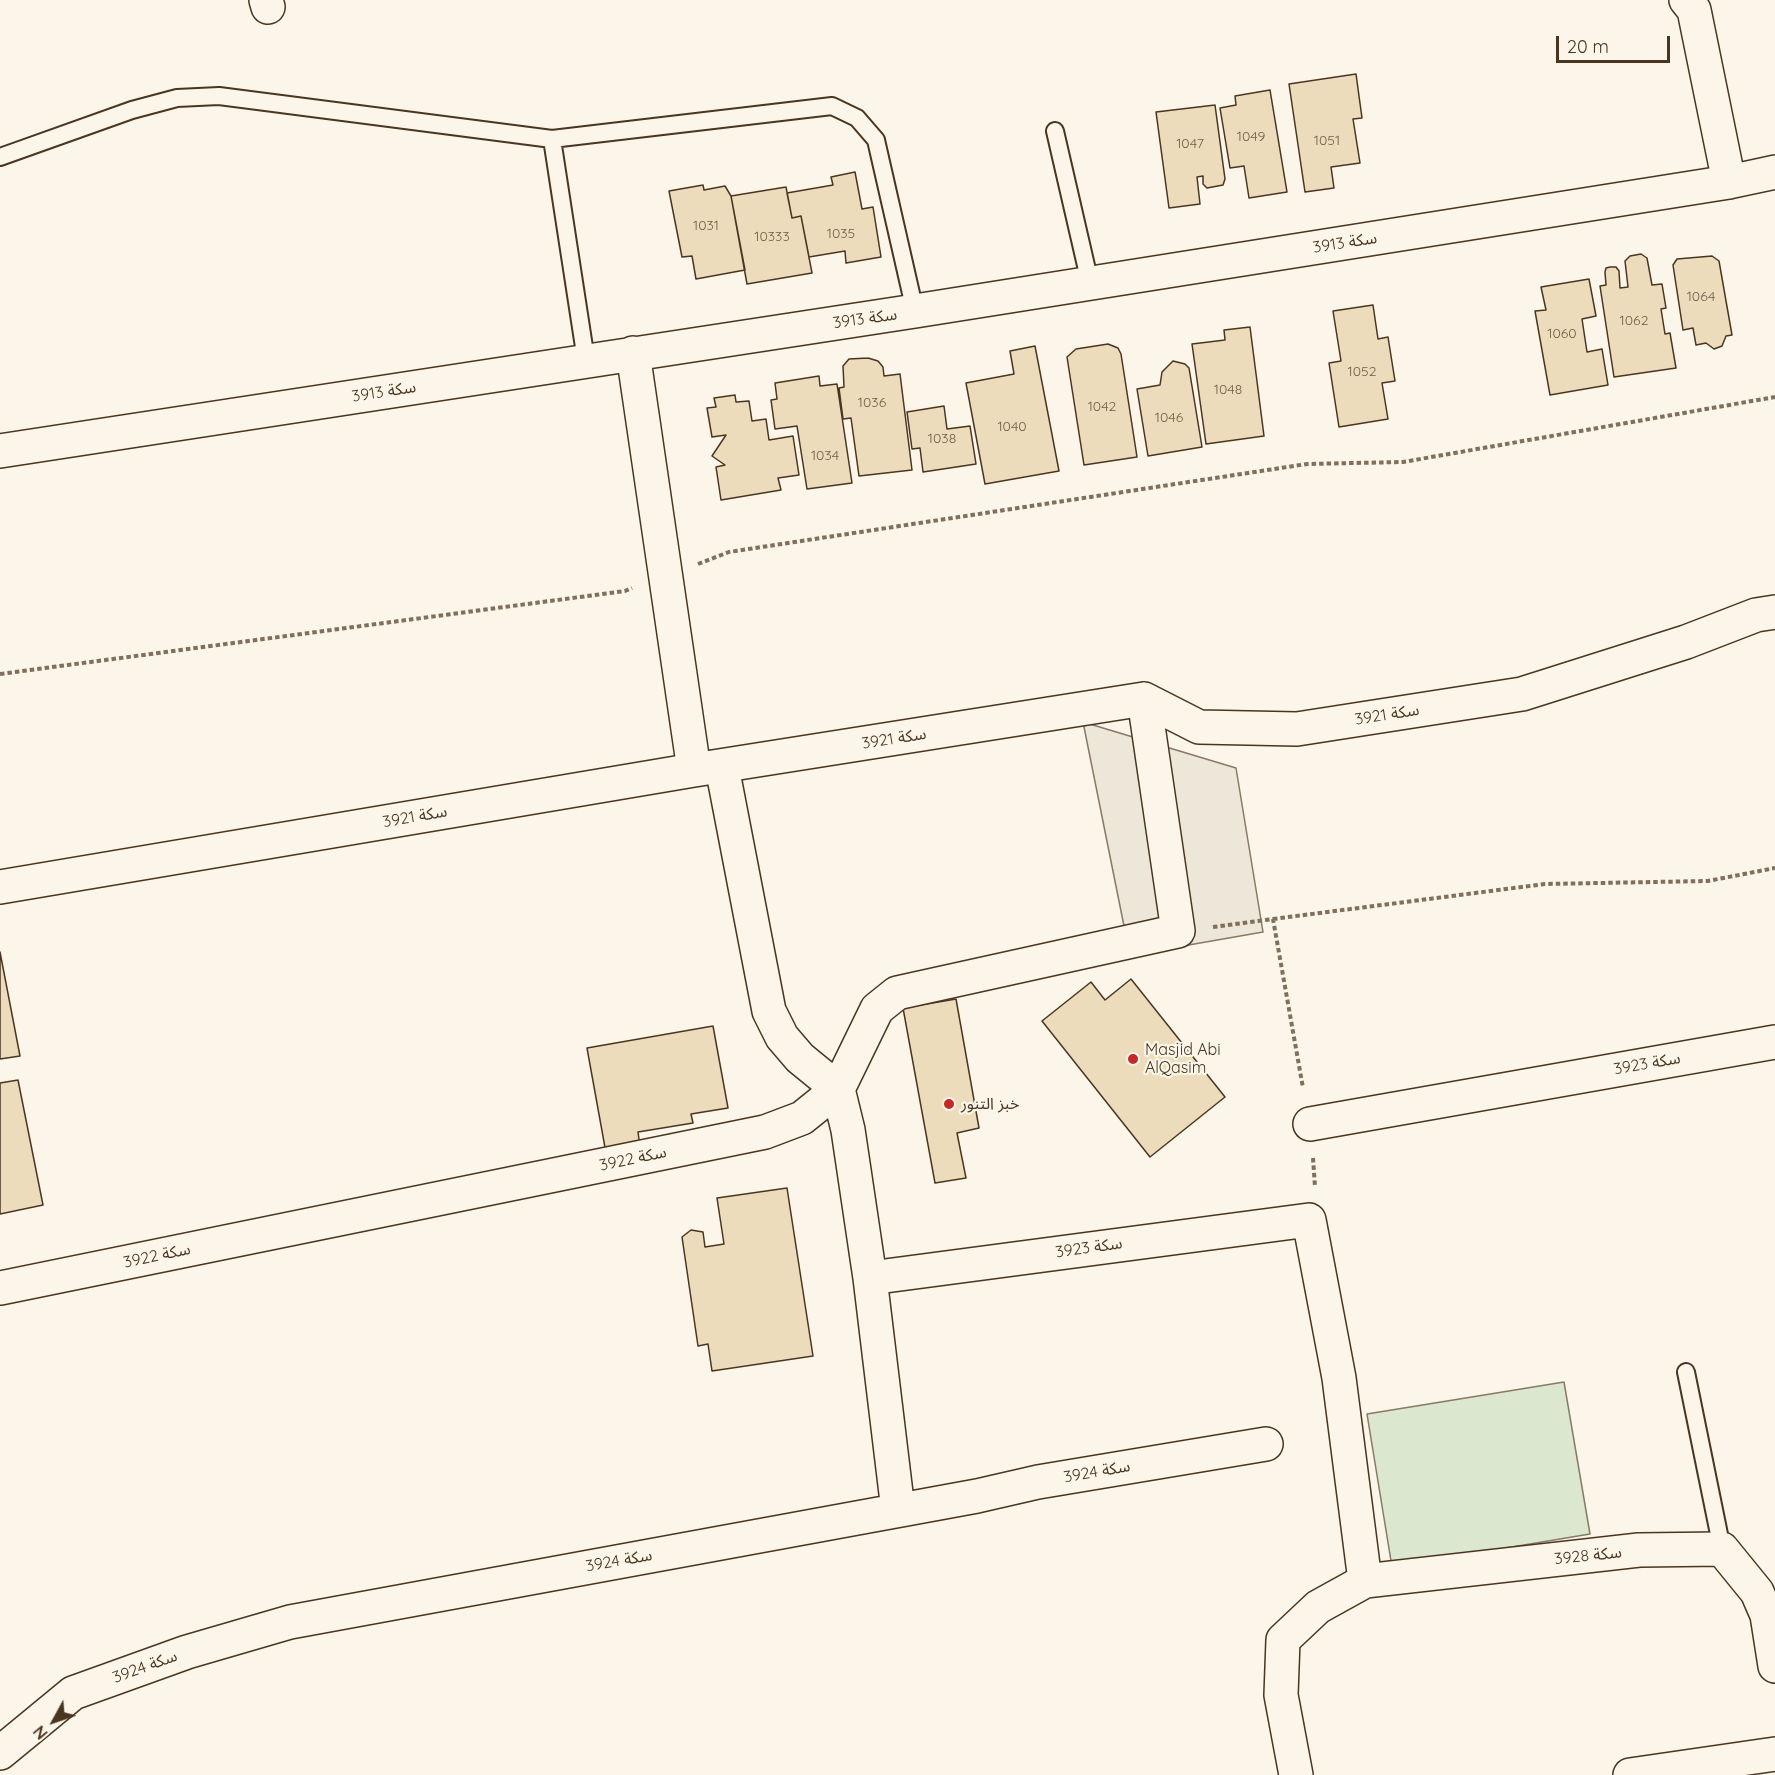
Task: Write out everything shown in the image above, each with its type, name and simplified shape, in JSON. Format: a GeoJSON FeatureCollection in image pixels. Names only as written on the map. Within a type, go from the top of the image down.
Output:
{"type":"FeatureCollection","features":[{"type":"Feature","properties":{"kind":"street"},"geometry":{"type":"LineString","coordinates":[[1686,0],[1694,10],[1729,182]]}},
{"type":"Feature","properties":{"kind":"street","name":"سكة 3913"},"geometry":{"type":"LineString","coordinates":[[0,452],[915,311],[1729,182],[1775,172]]}},
{"type":"Feature","properties":{"kind":"street"},"geometry":{"type":"LineString","coordinates":[[633,353],[665,576],[708,769],[769,1011],[782,1037],[800,1058],[838,1089],[848,1130],[870,1278],[898,1510]]}},
{"type":"Feature","properties":{"kind":"street","name":"سكة 3921"},"geometry":{"type":"LineString","coordinates":[[0,887],[1144,699],[1199,727],[1297,729],[1522,694],[1686,642],[1756,615],[1775,612]]}},
{"type":"Feature","properties":{"kind":"street"},"geometry":{"type":"LineString","coordinates":[[838,1089],[877,1009],[897,993],[1178,931],[1144,699]]}},
{"type":"Feature","properties":{"kind":"street","name":"سكة 3923"},"geometry":{"type":"LineString","coordinates":[[1310,1124],[1519,1085],[1775,1042]]}},
{"type":"Feature","properties":{"kind":"street","name":"سكة 3922"},"geometry":{"type":"LineString","coordinates":[[0,1288],[765,1132],[802,1118],[838,1089]]}},
{"type":"Feature","properties":{"kind":"street"},"geometry":{"type":"LineString","coordinates":[[1296,1775],[1281,1695],[1283,1640],[1318,1607],[1365,1581],[1339,1378],[1309,1220]]}},
{"type":"Feature","properties":{"kind":"street","name":"سكة 3923"},"geometry":{"type":"LineString","coordinates":[[870,1278],[1309,1220]]}},
{"type":"Feature","properties":{"kind":"street","name":"سكة 3924"},"geometry":{"type":"LineString","coordinates":[[0,1753],[73,1693],[187,1652],[290,1622],[1038,1482],[1266,1444]]}},
{"type":"Feature","properties":{"kind":"street"},"geometry":{"type":"LineString","coordinates":[[1722,1549],[1757,1592],[1771,1615],[1775,1666]]}},
{"type":"Feature","properties":{"kind":"street","name":"سكة 3928"},"geometry":{"type":"LineString","coordinates":[[1365,1581],[1639,1550],[1722,1549]]}},
{"type":"Feature","properties":{"kind":"street"},"geometry":{"type":"LineString","coordinates":[[1630,1775],[1775,1754]]}},
{"type":"Feature","properties":{"kind":"lane"},"geometry":{"type":"LineString","coordinates":[[0,157],[132,110],[177,98],[219,96],[552,139],[832,106],[857,118],[876,140],[915,311]]}},
{"type":"Feature","properties":{"kind":"lane"},"geometry":{"type":"LineString","coordinates":[[1055,131],[1090,283]]}},
{"type":"Feature","properties":{"kind":"lane"},"geometry":{"type":"LineString","coordinates":[[552,139],[586,360]]}},
{"type":"Feature","properties":{"kind":"lane"},"geometry":{"type":"LineString","coordinates":[[1686,1372],[1722,1549]]}},
{"type":"Feature","properties":{"kind":"path"},"geometry":{"type":"LineString","coordinates":[[0,674],[624,591],[729,552],[1307,464],[1403,462],[1775,397]]}},
{"type":"Feature","properties":{"kind":"path"},"geometry":{"type":"LineString","coordinates":[[1178,931],[1545,884],[1707,881],[1775,868]]}},
{"type":"Feature","properties":{"kind":"path"},"geometry":{"type":"LineString","coordinates":[[1273,919],[1310,1124],[1316,1192],[1309,1220]]}},
{"type":"Feature","properties":{"kind":"green space"},"geometry":{"type":"Polygon","coordinates":[[[1564,1382],[1590,1534],[1392,1567],[1367,1414],[1564,1382]]]}},
{"type":"Feature","properties":{"kind":"shaded area"},"geometry":{"type":"Polygon","coordinates":[[[1083,722],[1236,768],[1263,932],[1183,946],[1125,931],[1083,722]]]}},
{"type":"Feature","properties":{"kind":"building"},"geometry":{"type":"Polygon","coordinates":[[[1356,74],[1362,118],[1353,119],[1360,163],[1331,167],[1334,188],[1305,192],[1289,84],[1356,74]]]}},
{"type":"Feature","properties":{"kind":"building"},"geometry":{"type":"Polygon","coordinates":[[[1270,90],[1287,192],[1249,198],[1244,166],[1230,168],[1220,108],[1236,105],[1235,96],[1270,90]]]}},
{"type":"Feature","properties":{"kind":"building"},"geometry":{"type":"Polygon","coordinates":[[[1215,105],[1225,179],[1223,185],[1207,188],[1203,184],[1203,176],[1197,177],[1200,204],[1169,208],[1156,112],[1215,105]]]}},
{"type":"Feature","properties":{"kind":"building"},"geometry":{"type":"Polygon","coordinates":[[[855,172],[862,209],[873,207],[881,257],[846,263],[845,251],[809,257],[801,216],[792,218],[787,193],[833,185],[831,177],[855,172]]]}},
{"type":"Feature","properties":{"kind":"building"},"geometry":{"type":"Polygon","coordinates":[[[703,185],[704,190],[725,186],[731,196],[745,270],[696,279],[692,256],[682,257],[669,191],[703,185]]]}},
{"type":"Feature","properties":{"kind":"building"},"geometry":{"type":"Polygon","coordinates":[[[786,187],[792,218],[801,216],[812,273],[747,284],[731,196],[786,187]]]}},
{"type":"Feature","properties":{"kind":"building"},"geometry":{"type":"Polygon","coordinates":[[[1641,254],[1647,258],[1652,285],[1662,284],[1666,308],[1661,309],[1665,334],[1670,333],[1676,368],[1614,377],[1600,286],[1606,285],[1606,268],[1616,267],[1619,271],[1620,288],[1628,287],[1625,261],[1630,256],[1641,254]]]}},
{"type":"Feature","properties":{"kind":"building"},"geometry":{"type":"Polygon","coordinates":[[[1712,256],[1719,261],[1732,335],[1726,336],[1722,346],[1714,349],[1706,343],[1696,345],[1693,328],[1683,330],[1673,265],[1677,259],[1712,256]]]}},
{"type":"Feature","properties":{"kind":"building"},"geometry":{"type":"Polygon","coordinates":[[[1589,279],[1596,316],[1582,319],[1587,352],[1602,349],[1608,385],[1550,395],[1535,311],[1546,310],[1541,287],[1589,279]]]}},
{"type":"Feature","properties":{"kind":"building"},"geometry":{"type":"Polygon","coordinates":[[[1373,305],[1378,339],[1388,337],[1395,381],[1382,383],[1388,419],[1339,427],[1329,363],[1341,361],[1333,311],[1373,305]]]}},
{"type":"Feature","properties":{"kind":"building"},"geometry":{"type":"Polygon","coordinates":[[[1250,327],[1264,436],[1206,444],[1192,344],[1225,340],[1224,330],[1250,327]]]}},
{"type":"Feature","properties":{"kind":"building"},"geometry":{"type":"Polygon","coordinates":[[[1108,344],[1118,348],[1121,354],[1137,457],[1084,465],[1067,357],[1076,349],[1108,344]]]}},
{"type":"Feature","properties":{"kind":"building"},"geometry":{"type":"Polygon","coordinates":[[[1035,346],[1059,471],[985,484],[966,383],[1014,374],[1010,351],[1035,346]]]}},
{"type":"Feature","properties":{"kind":"building"},"geometry":{"type":"Polygon","coordinates":[[[868,358],[878,361],[883,367],[884,376],[900,374],[912,470],[859,476],[851,418],[843,419],[839,388],[844,387],[843,366],[849,359],[868,358]]]}},
{"type":"Feature","properties":{"kind":"building"},"geometry":{"type":"Polygon","coordinates":[[[1173,361],[1185,364],[1189,368],[1202,447],[1148,456],[1137,389],[1160,385],[1162,372],[1173,361]]]}},
{"type":"Feature","properties":{"kind":"building"},"geometry":{"type":"Polygon","coordinates":[[[819,376],[820,386],[837,384],[852,483],[807,489],[797,426],[775,429],[771,400],[777,399],[775,383],[819,376]]]}},
{"type":"Feature","properties":{"kind":"building"},"geometry":{"type":"Polygon","coordinates":[[[735,395],[736,402],[749,401],[752,421],[766,419],[769,440],[793,436],[799,475],[778,478],[781,490],[721,500],[716,467],[725,465],[712,456],[726,435],[712,437],[707,408],[716,407],[714,398],[735,395]]]}},
{"type":"Feature","properties":{"kind":"building"},"geometry":{"type":"Polygon","coordinates":[[[944,406],[947,429],[970,426],[976,464],[923,472],[920,448],[912,449],[907,412],[944,406]]]}},
{"type":"Feature","properties":{"kind":"building"},"geometry":{"type":"Polygon","coordinates":[[[0,952],[20,1056],[0,1059],[0,952]]]}},
{"type":"Feature","properties":{"kind":"building","name":"Masjid Abi AlQasim"},"geometry":{"type":"Polygon","coordinates":[[[1131,979],[1225,1097],[1150,1157],[1042,1021],[1091,982],[1105,1000],[1131,979]]]}},
{"type":"Feature","properties":{"kind":"building"},"geometry":{"type":"Polygon","coordinates":[[[956,999],[979,1128],[957,1133],[966,1178],[935,1183],[903,1008],[956,999]]]}},
{"type":"Feature","properties":{"kind":"building"},"geometry":{"type":"Polygon","coordinates":[[[713,1026],[728,1108],[691,1114],[693,1123],[638,1132],[640,1147],[606,1153],[587,1048],[713,1026]]]}},
{"type":"Feature","properties":{"kind":"building"},"geometry":{"type":"Polygon","coordinates":[[[18,1080],[43,1205],[0,1214],[0,1083],[18,1080]]]}},
{"type":"Feature","properties":{"kind":"building"},"geometry":{"type":"Polygon","coordinates":[[[787,1188],[813,1356],[712,1371],[708,1344],[698,1346],[682,1237],[691,1230],[703,1232],[705,1247],[724,1244],[717,1198],[787,1188]]]}},
{"type":"Feature","properties":{"kind":"place","name":"Masjid Abi AlQasim"},"geometry":{"type":"Point","coordinates":[1133,1059]}},
{"type":"Feature","properties":{"kind":"place","name":"خبز التنور"},"geometry":{"type":"Point","coordinates":[949,1104]}}]}
